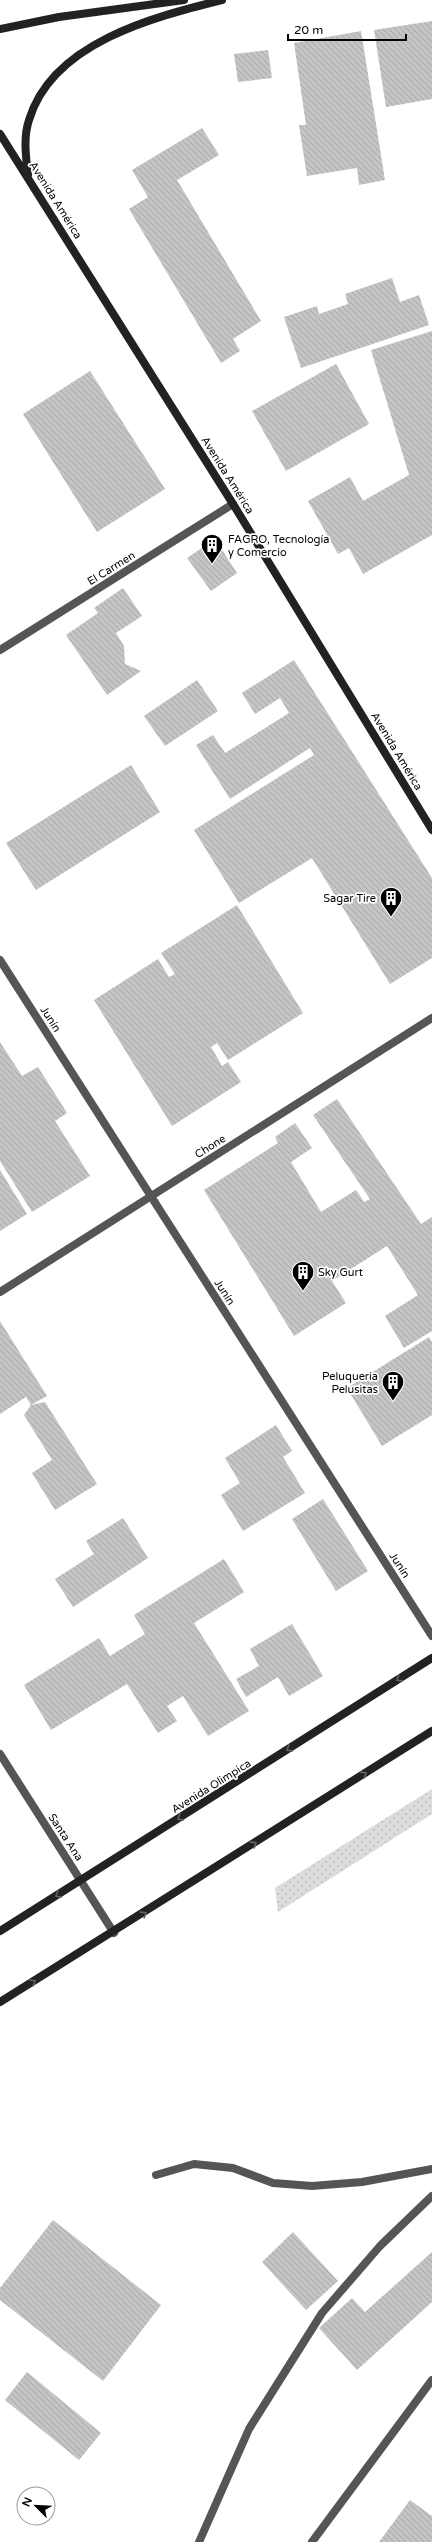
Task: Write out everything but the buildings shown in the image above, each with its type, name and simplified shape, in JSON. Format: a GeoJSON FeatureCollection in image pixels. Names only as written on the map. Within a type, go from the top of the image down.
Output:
{"type":"FeatureCollection","features":[{"type":"Feature","properties":{"kind":"street"},"geometry":{"type":"LineString","coordinates":[[0,29],[66,16],[184,0]]}},
{"type":"Feature","properties":{"kind":"street"},"geometry":{"type":"LineString","coordinates":[[28,176],[25,141],[29,120],[39,97],[56,75],[75,58],[98,43],[132,26],[172,12],[222,0]]}},
{"type":"Feature","properties":{"kind":"street","name":"Avenida América"},"geometry":{"type":"LineString","coordinates":[[0,134],[28,176],[233,504],[432,830]]}},
{"type":"Feature","properties":{"kind":"street","name":"El Carmen"},"geometry":{"type":"LineString","coordinates":[[0,650],[233,504]]}},
{"type":"Feature","properties":{"kind":"street","name":"Junín"},"geometry":{"type":"LineString","coordinates":[[0,960],[432,1636]]}},
{"type":"Feature","properties":{"kind":"street","name":"Chone"},"geometry":{"type":"LineString","coordinates":[[0,1292],[432,1018]]}},
{"type":"Feature","properties":{"kind":"street","name":"Avenida Olimpica"},"geometry":{"type":"LineString","coordinates":[[0,1931],[432,1658]]}},
{"type":"Feature","properties":{"kind":"street"},"geometry":{"type":"LineString","coordinates":[[0,2002],[114,1933],[432,1731]]}},
{"type":"Feature","properties":{"kind":"street","name":"Santa Ana"},"geometry":{"type":"LineString","coordinates":[[0,1754],[114,1933]]}},
{"type":"Feature","properties":{"kind":"street"},"geometry":{"type":"LineString","coordinates":[[156,2175],[194,2164],[233,2168],[272,2183],[312,2186],[362,2182],[432,2169]]}},
{"type":"Feature","properties":{"kind":"street"},"geometry":{"type":"LineString","coordinates":[[199,2542],[249,2429],[322,2313],[380,2246],[432,2196]]}},
{"type":"Feature","properties":{"kind":"street"},"geometry":{"type":"LineString","coordinates":[[312,2542],[432,2380]]}},
{"type":"Feature","properties":{"kind":"shaded area"},"geometry":{"type":"Polygon","coordinates":[[[432,1789],[432,1814],[278,1912],[275,1888],[432,1789]]]}},
{"type":"Feature","properties":{"kind":"place","name":"FAGRO, Tecnología y Comercio"},"geometry":{"type":"Point","coordinates":[212,564]}},
{"type":"Feature","properties":{"kind":"place","name":"Sagar Tire"},"geometry":{"type":"Point","coordinates":[391,918]}},
{"type":"Feature","properties":{"kind":"place","name":"Sky Gurt"},"geometry":{"type":"Point","coordinates":[303,1292]}},
{"type":"Feature","properties":{"kind":"place","name":"Peluqueria Pelusitas"},"geometry":{"type":"Point","coordinates":[393,1402]}}]}
